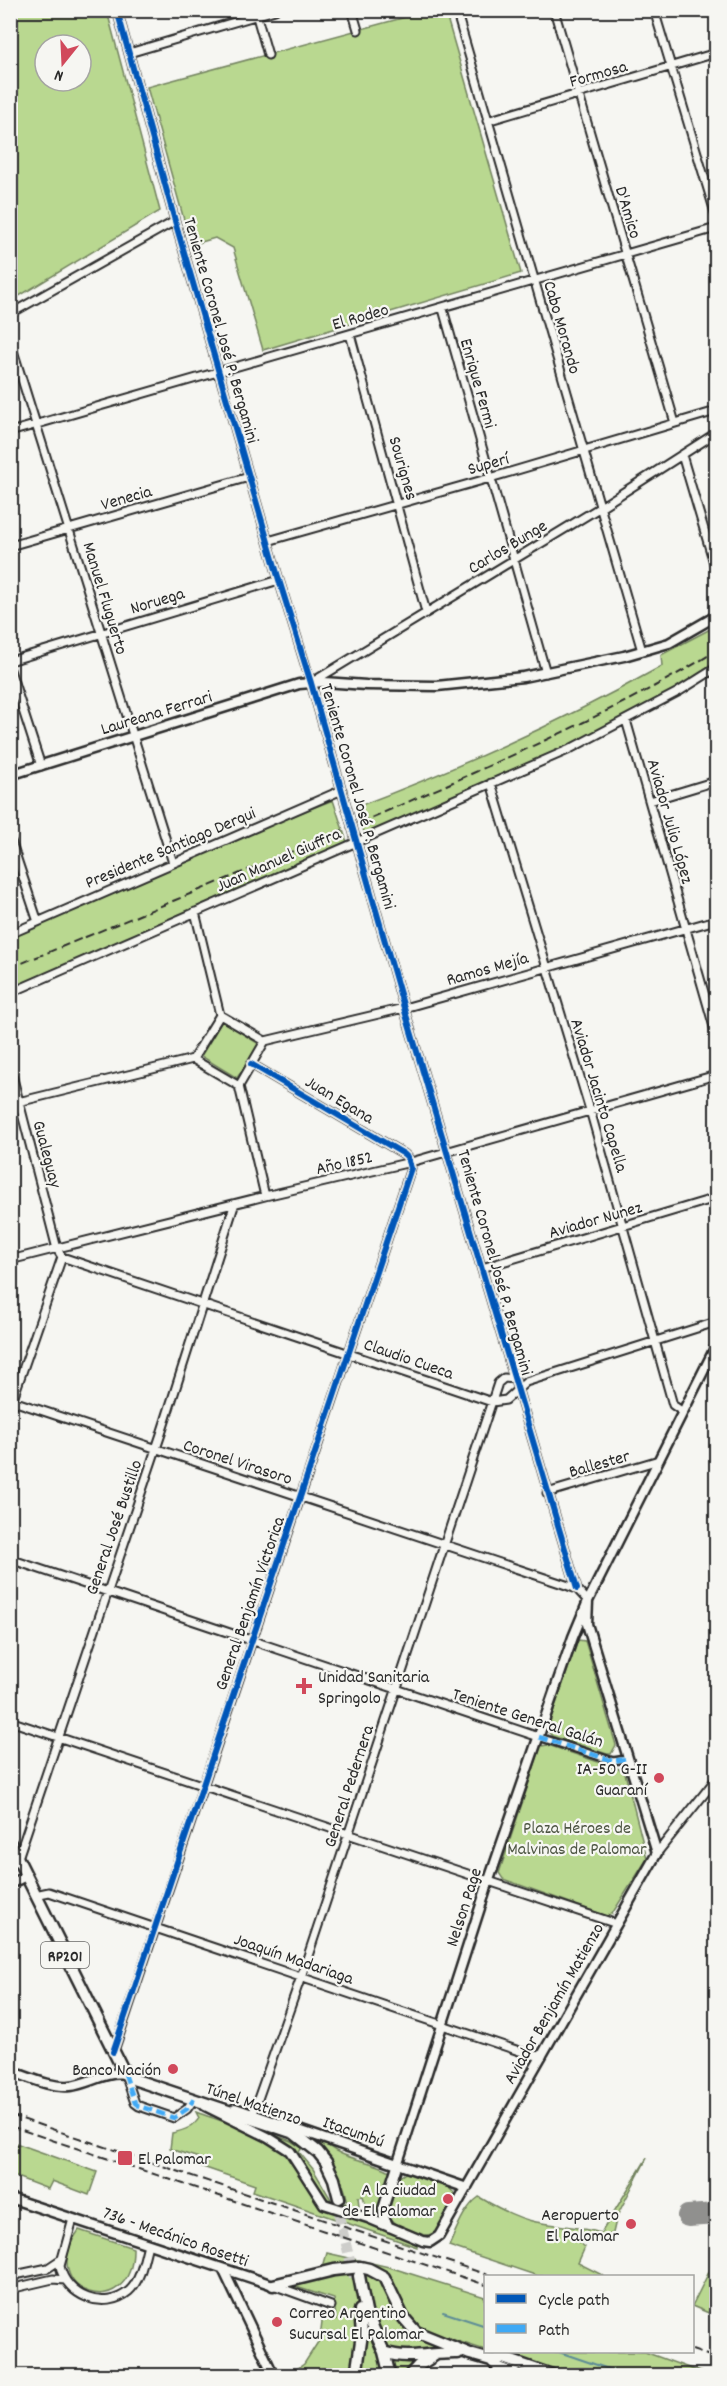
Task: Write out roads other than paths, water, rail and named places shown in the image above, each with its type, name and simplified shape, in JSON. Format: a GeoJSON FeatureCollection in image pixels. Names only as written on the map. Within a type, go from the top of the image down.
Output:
{"type":"FeatureCollection","features":[{"type":"Feature","properties":{"kind":"main road","name":"RP201"},"geometry":{"type":"LineString","coordinates":[[10,1843],[125,2074]]}},
{"type":"Feature","properties":{"kind":"main road","name":"Itacumbú"},"geometry":{"type":"LineString","coordinates":[[125,2074],[194,2100]]}},
{"type":"Feature","properties":{"kind":"main road","name":"Túnel Matienzo"},"geometry":{"type":"LineString","coordinates":[[194,2100],[300,2142],[316,2156],[323,2166],[337,2199]]}},
{"type":"Feature","properties":{"kind":"main road"},"geometry":{"type":"LineString","coordinates":[[273,2285],[342,2269],[360,2267],[369,2269],[384,2277],[403,2317],[411,2328],[424,2337],[470,2354],[491,2360],[503,2358],[555,2376]]}},
{"type":"Feature","properties":{"kind":"main road"},"geometry":{"type":"LineString","coordinates":[[356,2376],[362,2334],[356,2277],[369,2322],[384,2352],[390,2376]]}},
{"type":"Feature","properties":{"kind":"main road"},"geometry":{"type":"LineString","coordinates":[[384,2352],[400,2357],[438,2353],[470,2354]]}},
{"type":"Feature","properties":{"kind":"main road"},"geometry":{"type":"LineString","coordinates":[[409,2376],[418,2366],[438,2353]]}},
{"type":"Feature","properties":{"kind":"main road"},"geometry":{"type":"LineString","coordinates":[[491,2360],[499,2368],[522,2376]]}},
{"type":"Feature","properties":{"kind":"street","name":"Teniente Coronel José P. Bergamini"},"geometry":{"type":"LineString","coordinates":[[117,10],[267,541],[311,683],[404,1008],[577,1588]]}},
{"type":"Feature","properties":{"kind":"street"},"geometry":{"type":"LineString","coordinates":[[129,53],[256,13],[275,10]]}},
{"type":"Feature","properties":{"kind":"street"},"geometry":{"type":"LineString","coordinates":[[352,10],[358,30]]}},
{"type":"Feature","properties":{"kind":"street","name":"Cabo Morando"},"geometry":{"type":"LineString","coordinates":[[456,10],[598,508],[642,651]]}},
{"type":"Feature","properties":{"kind":"street","name":"D'Amico"},"geometry":{"type":"LineString","coordinates":[[554,10],[675,423]]}},
{"type":"Feature","properties":{"kind":"street"},"geometry":{"type":"LineString","coordinates":[[654,10],[717,216]]}},
{"type":"Feature","properties":{"kind":"street"},"geometry":{"type":"LineString","coordinates":[[256,13],[268,56]]}},
{"type":"Feature","properties":{"kind":"street","name":"Formosa"},"geometry":{"type":"LineString","coordinates":[[487,121],[717,53]]}},
{"type":"Feature","properties":{"kind":"street"},"geometry":{"type":"LineString","coordinates":[[10,314],[175,220]]}},
{"type":"Feature","properties":{"kind":"street","name":"El Rodeo"},"geometry":{"type":"LineString","coordinates":[[10,432],[443,309],[534,280],[717,228]]}},
{"type":"Feature","properties":{"kind":"street","name":"Enrique Fermi"},"geometry":{"type":"LineString","coordinates":[[443,309],[546,673]]}},
{"type":"Feature","properties":{"kind":"street","name":"Sourignes"},"geometry":{"type":"LineString","coordinates":[[350,334],[426,612]]}},
{"type":"Feature","properties":{"kind":"street","name":"Manuel Fluguerto"},"geometry":{"type":"LineString","coordinates":[[10,341],[173,863]]}},
{"type":"Feature","properties":{"kind":"street","name":"Superí"},"geometry":{"type":"LineString","coordinates":[[267,541],[717,411]]}},
{"type":"Feature","properties":{"kind":"street","name":"Carlos Bunge"},"geometry":{"type":"LineString","coordinates":[[311,683],[717,433]]}},
{"type":"Feature","properties":{"kind":"street"},"geometry":{"type":"LineString","coordinates":[[682,455],[717,570]]}},
{"type":"Feature","properties":{"kind":"street","name":"Venecia"},"geometry":{"type":"LineString","coordinates":[[10,546],[249,477]]}},
{"type":"Feature","properties":{"kind":"street","name":"Noruega"},"geometry":{"type":"LineString","coordinates":[[10,661],[279,580]]}},
{"type":"Feature","properties":{"kind":"street"},"geometry":{"type":"LineString","coordinates":[[311,683],[437,686],[546,673],[642,651],[675,640],[717,616]]}},
{"type":"Feature","properties":{"kind":"street","name":"Juan Manuel Giuffra"},"geometry":{"type":"LineString","coordinates":[[10,993],[568,750],[717,668]]}},
{"type":"Feature","properties":{"kind":"street"},"geometry":{"type":"LineString","coordinates":[[10,670],[41,766]]}},
{"type":"Feature","properties":{"kind":"street","name":"Laureana Ferrari"},"geometry":{"type":"LineString","coordinates":[[10,775],[299,684],[311,683]]}},
{"type":"Feature","properties":{"kind":"street","name":"Aviador Julio López"},"geometry":{"type":"LineString","coordinates":[[626,720],[717,1034]]}},
{"type":"Feature","properties":{"kind":"street"},"geometry":{"type":"LineString","coordinates":[[650,801],[717,781]]}},
{"type":"Feature","properties":{"kind":"street","name":"Aviador Jacinto Capella"},"geometry":{"type":"LineString","coordinates":[[491,783],[590,1110],[673,1405],[683,1412]]}},
{"type":"Feature","properties":{"kind":"street","name":"Presidente Santiago Derqui"},"geometry":{"type":"LineString","coordinates":[[10,934],[342,790]]}},
{"type":"Feature","properties":{"kind":"street"},"geometry":{"type":"LineString","coordinates":[[10,837],[38,922]]}},
{"type":"Feature","properties":{"kind":"street"},"geometry":{"type":"LineString","coordinates":[[194,1059],[220,1015],[195,912]]}},
{"type":"Feature","properties":{"kind":"street","name":"Ramos Mejía"},"geometry":{"type":"LineString","coordinates":[[265,1041],[404,1008],[717,920]]}},
{"type":"Feature","properties":{"kind":"street"},"geometry":{"type":"LineString","coordinates":[[220,1015],[265,1041],[239,1086],[266,1196]]}},
{"type":"Feature","properties":{"kind":"street"},"geometry":{"type":"LineString","coordinates":[[10,1104],[194,1059],[239,1086]]}},
{"type":"Feature","properties":{"kind":"street","name":"Juan Egana"},"geometry":{"type":"LineString","coordinates":[[251,1064],[404,1154],[411,1162]]}},
{"type":"Feature","properties":{"kind":"street","name":"Gualeguay"},"geometry":{"type":"LineString","coordinates":[[10,1067],[57,1249]]}},
{"type":"Feature","properties":{"kind":"street","name":"Año 1852"},"geometry":{"type":"LineString","coordinates":[[10,1260],[411,1162],[717,1075]]}},
{"type":"Feature","properties":{"kind":"street","name":"General Benjamín Victorica"},"geometry":{"type":"LineString","coordinates":[[113,2052],[410,1172],[411,1162]]}},
{"type":"Feature","properties":{"kind":"street","name":"Aviador Nunez"},"geometry":{"type":"LineString","coordinates":[[482,1268],[717,1198]]}},
{"type":"Feature","properties":{"kind":"street","name":"General José Bustillo"},"geometry":{"type":"LineString","coordinates":[[18,1858],[156,1449],[234,1206]]}},
{"type":"Feature","properties":{"kind":"street"},"geometry":{"type":"LineString","coordinates":[[76,1244],[73,1253],[77,1261]]}},
{"type":"Feature","properties":{"kind":"street"},"geometry":{"type":"LineString","coordinates":[[11,1403],[62,1257],[57,1249]]}},
{"type":"Feature","properties":{"kind":"street","name":"Claudio Cueca"},"geometry":{"type":"LineString","coordinates":[[62,1257],[492,1402]]}},
{"type":"Feature","properties":{"kind":"street"},"geometry":{"type":"LineString","coordinates":[[492,1402],[506,1400],[526,1382],[717,1322]]}},
{"type":"Feature","properties":{"kind":"street","name":"Nelson Page"},"geometry":{"type":"LineString","coordinates":[[389,2227],[383,2209],[489,1880],[573,1637],[588,1601],[717,1346]]}},
{"type":"Feature","properties":{"kind":"street","name":"General Pedernera"},"geometry":{"type":"LineString","coordinates":[[253,2113],[301,1977],[492,1402],[500,1380],[514,1379]]}},
{"type":"Feature","properties":{"kind":"street","name":"Coronel Virasoro"},"geometry":{"type":"LineString","coordinates":[[11,1403],[577,1588]]}},
{"type":"Feature","properties":{"kind":"street","name":"Ballester"},"geometry":{"type":"LineString","coordinates":[[547,1493],[659,1460]]}},
{"type":"Feature","properties":{"kind":"street","name":"Teniente General Galán"},"geometry":{"type":"LineString","coordinates":[[10,1560],[613,1761],[627,1759]]}},
{"type":"Feature","properties":{"kind":"street"},"geometry":{"type":"LineString","coordinates":[[577,1588],[588,1601],[587,1624],[657,1853]]}},
{"type":"Feature","properties":{"kind":"street"},"geometry":{"type":"LineString","coordinates":[[10,1721],[617,1924]]}},
{"type":"Feature","properties":{"kind":"street","name":"Aviador Benjamín Matienzo"},"geometry":{"type":"LineString","coordinates":[[423,2241],[430,2242],[439,2236],[657,1853],[717,1779]]}},
{"type":"Feature","properties":{"kind":"street"},"geometry":{"type":"LineString","coordinates":[[10,1884],[26,1876]]}},
{"type":"Feature","properties":{"kind":"street","name":"Joaquín Madariaga"},"geometry":{"type":"LineString","coordinates":[[35,1895],[49,1892],[531,2055],[542,2056]]}},
{"type":"Feature","properties":{"kind":"street"},"geometry":{"type":"LineString","coordinates":[[10,2071],[59,2086],[72,2086],[111,2074],[125,2074],[135,2103],[174,2118],[187,2109],[194,2100]]}},
{"type":"Feature","properties":{"kind":"street","name":"Itacumbú"},"geometry":{"type":"LineString","coordinates":[[194,2100],[253,2113],[467,2187]]}},
{"type":"Feature","properties":{"kind":"street","name":"Itacumbú"},"geometry":{"type":"LineString","coordinates":[[194,2100],[215,2113],[283,2145],[293,2155],[324,2204],[423,2241]]}},
{"type":"Feature","properties":{"kind":"street","name":"736 - Mecánico Rosetti"},"geometry":{"type":"LineString","coordinates":[[10,2198],[331,2306]]}},
{"type":"Feature","properties":{"kind":"street"},"geometry":{"type":"LineString","coordinates":[[73,2219],[60,2260],[62,2274],[75,2291],[91,2299],[108,2300],[130,2290],[136,2282],[148,2244]]}},
{"type":"Feature","properties":{"kind":"street"},"geometry":{"type":"LineString","coordinates":[[10,2276],[48,2268],[60,2260]]}},
{"type":"Feature","properties":{"kind":"street"},"geometry":{"type":"LineString","coordinates":[[223,2269],[274,2376]]}},
{"type":"Feature","properties":{"kind":"street"},"geometry":{"type":"LineString","coordinates":[[10,2289],[52,2279],[65,2280]]}},
{"type":"Feature","properties":{"kind":"waterway"},"geometry":{"type":"LineString","coordinates":[[443,2312],[484,2325]]}},
{"type":"Feature","properties":{"kind":"waterway"},"geometry":{"type":"LineString","coordinates":[[562,2353],[629,2376]]}},
{"type":"Feature","properties":{"kind":"tunnel"},"geometry":{"type":"LineString","coordinates":[[335,2199],[354,2277]]}},
{"type":"Feature","properties":{"kind":"railway"},"geometry":{"type":"LineString","coordinates":[[10,968],[453,782],[620,704],[716,651]]}},
{"type":"Feature","properties":{"kind":"railway"},"geometry":{"type":"LineString","coordinates":[[10,2115],[488,2275]]}},
{"type":"Feature","properties":{"kind":"railway"},"geometry":{"type":"LineString","coordinates":[[10,2126],[484,2284]]}},
{"type":"Feature","properties":{"kind":"railway"},"geometry":{"type":"LineString","coordinates":[[694,2351],[716,2358]]}},
{"type":"Feature","properties":{"kind":"place","name":"Unidad Sanitaria Springolo"},"geometry":{"type":"Point","coordinates":[304,1686]}},
{"type":"Feature","properties":{"kind":"place","name":"IA-50 G-II Guaraní"},"geometry":{"type":"Point","coordinates":[659,1778]}},
{"type":"Feature","properties":{"kind":"place","name":"Banco Nación"},"geometry":{"type":"Point","coordinates":[173,2069]}},
{"type":"Feature","properties":{"kind":"place","name":"El Palomar"},"geometry":{"type":"Point","coordinates":[125,2158]}},
{"type":"Feature","properties":{"kind":"place","name":"A la ciudad de El Palomar"},"geometry":{"type":"Point","coordinates":[448,2199]}},
{"type":"Feature","properties":{"kind":"place","name":"Aeropuerto El Palomar"},"geometry":{"type":"Point","coordinates":[631,2224]}},
{"type":"Feature","properties":{"kind":"place","name":"Correo Argentino Sucursal El Palomar"},"geometry":{"type":"Point","coordinates":[277,2322]}},
{"type":"Feature","properties":{"kind":"park label","name":"Plaza Héroes de Malvinas de Palomar"},"geometry":{"type":"Point","coordinates":[577,1837]}}]}
